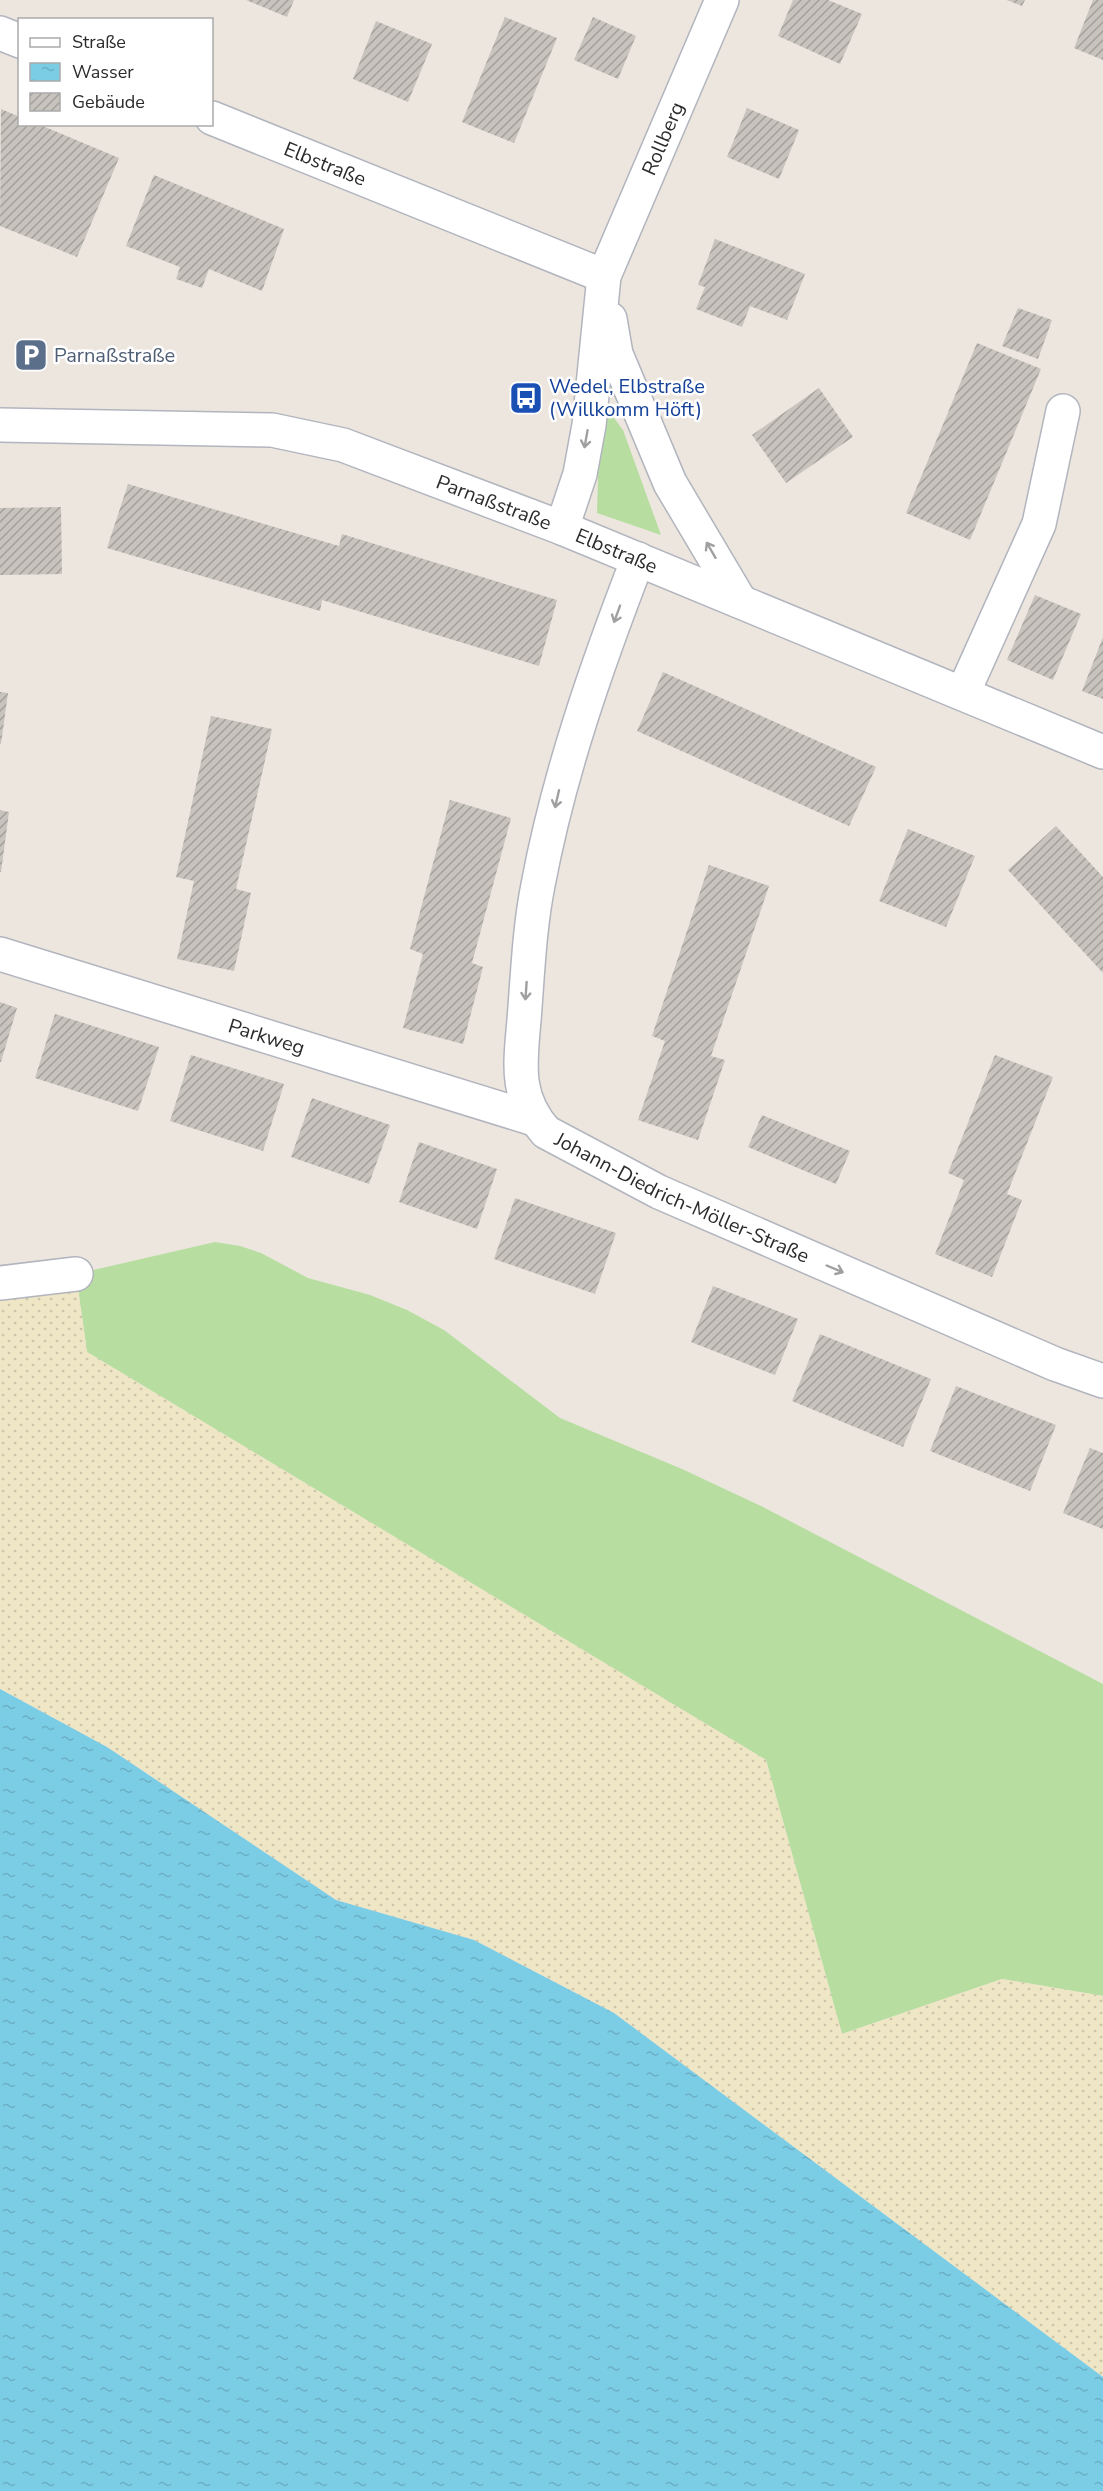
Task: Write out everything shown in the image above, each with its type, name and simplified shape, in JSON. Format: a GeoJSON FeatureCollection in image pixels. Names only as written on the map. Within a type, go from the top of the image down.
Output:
{"type":"FeatureCollection","features":[{"type":"Feature","properties":{"kind":"street","name":"Rollberg"},"geometry":{"type":"LineString","coordinates":[[604,276],[722,0]]}},
{"type":"Feature","properties":{"kind":"street"},"geometry":{"type":"LineString","coordinates":[[0,33],[18,40]]}},
{"type":"Feature","properties":{"kind":"street","name":"Elbstraße"},"geometry":{"type":"LineString","coordinates":[[213,118],[604,276],[589,425],[580,474],[562,528],[1103,752]]}},
{"type":"Feature","properties":{"kind":"street"},"geometry":{"type":"LineString","coordinates":[[604,276],[616,354],[651,440],[670,483],[740,601]]}},
{"type":"Feature","properties":{"kind":"street"},"geometry":{"type":"LineString","coordinates":[[963,693],[1039,524],[1063,411]]}},
{"type":"Feature","properties":{"kind":"street","name":"Parnaßstraße"},"geometry":{"type":"LineString","coordinates":[[0,425],[272,430],[343,445],[562,528]]}},
{"type":"Feature","properties":{"kind":"street","name":"Johann-Diedrich-Möller-Straße"},"geometry":{"type":"LineString","coordinates":[[638,559],[616,615],[564,771],[537,887],[527,976],[522,1069],[523,1093],[534,1119],[546,1132],[659,1192],[1055,1364],[1103,1381]]}},
{"type":"Feature","properties":{"kind":"street","name":"Parkweg"},"geometry":{"type":"LineString","coordinates":[[0,954],[534,1119]]}},
{"type":"Feature","properties":{"kind":"street"},"geometry":{"type":"LineString","coordinates":[[0,1283],[76,1274]]}},
{"type":"Feature","properties":{"kind":"green space"},"geometry":{"type":"Polygon","coordinates":[[[605,406],[623,430],[661,535],[597,513],[599,443],[605,406]]]}},
{"type":"Feature","properties":{"kind":"green space"},"geometry":{"type":"Polygon","coordinates":[[[215,1242],[240,1246],[261,1253],[308,1278],[370,1295],[407,1310],[444,1330],[560,1418],[682,1469],[761,1506],[1103,1684],[1103,1996],[1002,1979],[842,2034],[766,1760],[87,1352],[76,1274],[215,1242]]]}},
{"type":"Feature","properties":{"kind":"sand"},"geometry":{"type":"Polygon","coordinates":[[[76,1274],[87,1352],[766,1760],[842,2034],[1002,1979],[1103,1996],[1103,2377],[614,2013],[474,1940],[336,1900],[107,1747],[0,1689],[0,1283],[76,1274]]]}},
{"type":"Feature","properties":{"kind":"water"},"geometry":{"type":"Polygon","coordinates":[[[0,1689],[107,1747],[336,1900],[474,1940],[614,2013],[1103,2377],[1103,2491],[0,2491],[0,1689]]]}},
{"type":"Feature","properties":{"kind":"building"},"geometry":{"type":"Polygon","coordinates":[[[246,0],[294,0],[287,17],[246,0]]]}},
{"type":"Feature","properties":{"kind":"building"},"geometry":{"type":"Polygon","coordinates":[[[793,0],[828,0],[862,14],[840,64],[778,36],[793,0]]]}},
{"type":"Feature","properties":{"kind":"building"},"geometry":{"type":"Polygon","coordinates":[[[1007,0],[1025,0],[1022,6],[1007,0]]]}},
{"type":"Feature","properties":{"kind":"building"},"geometry":{"type":"Polygon","coordinates":[[[1093,0],[1103,0],[1103,60],[1074,48],[1093,0]]]}},
{"type":"Feature","properties":{"kind":"building"},"geometry":{"type":"Polygon","coordinates":[[[505,17],[557,38],[514,143],[462,122],[505,17]]]}},
{"type":"Feature","properties":{"kind":"building"},"geometry":{"type":"Polygon","coordinates":[[[593,17],[636,36],[618,79],[574,60],[593,17]]]}},
{"type":"Feature","properties":{"kind":"building"},"geometry":{"type":"Polygon","coordinates":[[[376,21],[432,44],[408,102],[353,79],[376,21]]]}},
{"type":"Feature","properties":{"kind":"building"},"geometry":{"type":"Polygon","coordinates":[[[747,108],[799,130],[779,179],[727,157],[747,108]]]}},
{"type":"Feature","properties":{"kind":"building"},"geometry":{"type":"Polygon","coordinates":[[[1,109],[18,116],[18,126],[43,126],[119,158],[77,257],[0,226],[1,109]]]}},
{"type":"Feature","properties":{"kind":"building"},"geometry":{"type":"Polygon","coordinates":[[[154,175],[284,229],[262,291],[209,269],[202,288],[176,279],[180,267],[126,246],[154,175]]]}},
{"type":"Feature","properties":{"kind":"building"},"geometry":{"type":"Polygon","coordinates":[[[715,239],[805,274],[787,320],[750,306],[742,327],[696,309],[705,287],[698,285],[715,239]]]}},
{"type":"Feature","properties":{"kind":"building"},"geometry":{"type":"Polygon","coordinates":[[[1018,308],[1052,320],[1038,359],[1002,346],[1018,308]]]}},
{"type":"Feature","properties":{"kind":"building"},"geometry":{"type":"Polygon","coordinates":[[[977,343],[1041,369],[970,540],[906,513],[977,343]]]}},
{"type":"Feature","properties":{"kind":"building"},"geometry":{"type":"Polygon","coordinates":[[[819,388],[853,437],[786,483],[752,435],[819,388]]]}},
{"type":"Feature","properties":{"kind":"building"},"geometry":{"type":"Polygon","coordinates":[[[128,484],[339,546],[342,534],[557,600],[539,666],[322,600],[320,611],[107,548],[128,484]]]}},
{"type":"Feature","properties":{"kind":"building"},"geometry":{"type":"Polygon","coordinates":[[[61,507],[62,574],[0,575],[0,508],[61,507]]]}},
{"type":"Feature","properties":{"kind":"building"},"geometry":{"type":"Polygon","coordinates":[[[1035,595],[1081,614],[1053,680],[1007,660],[1035,595]]]}},
{"type":"Feature","properties":{"kind":"building"},"geometry":{"type":"Polygon","coordinates":[[[1103,637],[1103,699],[1082,691],[1103,637]]]}},
{"type":"Feature","properties":{"kind":"building"},"geometry":{"type":"Polygon","coordinates":[[[663,672],[876,767],[849,826],[637,731],[663,672]]]}},
{"type":"Feature","properties":{"kind":"building"},"geometry":{"type":"Polygon","coordinates":[[[0,692],[8,693],[1,744],[0,744],[0,692]]]}},
{"type":"Feature","properties":{"kind":"building"},"geometry":{"type":"Polygon","coordinates":[[[211,716],[272,729],[236,889],[251,893],[234,971],[177,959],[194,881],[176,877],[211,716]]]}},
{"type":"Feature","properties":{"kind":"building"},"geometry":{"type":"Polygon","coordinates":[[[450,800],[511,818],[472,963],[483,967],[463,1044],[403,1028],[423,954],[410,949],[450,800]]]}},
{"type":"Feature","properties":{"kind":"building"},"geometry":{"type":"Polygon","coordinates":[[[0,810],[9,812],[1,872],[0,872],[0,810]]]}},
{"type":"Feature","properties":{"kind":"building"},"geometry":{"type":"Polygon","coordinates":[[[1056,826],[1103,877],[1103,973],[1008,870],[1056,826]]]}},
{"type":"Feature","properties":{"kind":"building"},"geometry":{"type":"Polygon","coordinates":[[[908,829],[975,856],[946,927],[879,901],[908,829]]]}},
{"type":"Feature","properties":{"kind":"building"},"geometry":{"type":"Polygon","coordinates":[[[709,865],[769,886],[711,1056],[725,1060],[698,1140],[638,1120],[665,1041],[652,1036],[709,865]]]}},
{"type":"Feature","properties":{"kind":"building"},"geometry":{"type":"Polygon","coordinates":[[[0,1002],[17,1008],[1,1062],[0,1062],[0,1002]]]}},
{"type":"Feature","properties":{"kind":"building"},"geometry":{"type":"Polygon","coordinates":[[[55,1014],[159,1047],[138,1111],[35,1078],[55,1014]]]}},
{"type":"Feature","properties":{"kind":"building"},"geometry":{"type":"Polygon","coordinates":[[[191,1055],[284,1084],[263,1151],[170,1121],[191,1055]]]}},
{"type":"Feature","properties":{"kind":"building"},"geometry":{"type":"Polygon","coordinates":[[[995,1055],[1053,1077],[1007,1194],[1022,1200],[992,1277],[935,1254],[964,1180],[948,1173],[995,1055]]]}},
{"type":"Feature","properties":{"kind":"building"},"geometry":{"type":"Polygon","coordinates":[[[312,1098],[390,1125],[369,1184],[291,1157],[312,1098]]]}},
{"type":"Feature","properties":{"kind":"building"},"geometry":{"type":"Polygon","coordinates":[[[762,1115],[850,1151],[836,1184],[748,1147],[762,1115]]]}},
{"type":"Feature","properties":{"kind":"building"},"geometry":{"type":"Polygon","coordinates":[[[419,1142],[497,1169],[477,1229],[399,1202],[419,1142]]]}},
{"type":"Feature","properties":{"kind":"building"},"geometry":{"type":"Polygon","coordinates":[[[515,1198],[616,1233],[595,1294],[494,1259],[515,1198]]]}},
{"type":"Feature","properties":{"kind":"building"},"geometry":{"type":"Polygon","coordinates":[[[713,1286],[798,1319],[775,1375],[691,1342],[713,1286]]]}},
{"type":"Feature","properties":{"kind":"building"},"geometry":{"type":"Polygon","coordinates":[[[820,1334],[931,1379],[903,1447],[792,1401],[820,1334]]]}},
{"type":"Feature","properties":{"kind":"building"},"geometry":{"type":"Polygon","coordinates":[[[956,1386],[1056,1425],[1030,1491],[930,1451],[956,1386]]]}},
{"type":"Feature","properties":{"kind":"building"},"geometry":{"type":"Polygon","coordinates":[[[1090,1448],[1103,1453],[1103,1529],[1063,1513],[1090,1448]]]}},
{"type":"Feature","properties":{"kind":"place","name":"Parnaßstraße"},"geometry":{"type":"Point","coordinates":[31,355]}},
{"type":"Feature","properties":{"kind":"place","name":"Wedel, Elbstraße (Willkomm Höft)"},"geometry":{"type":"Point","coordinates":[526,398]}}]}
